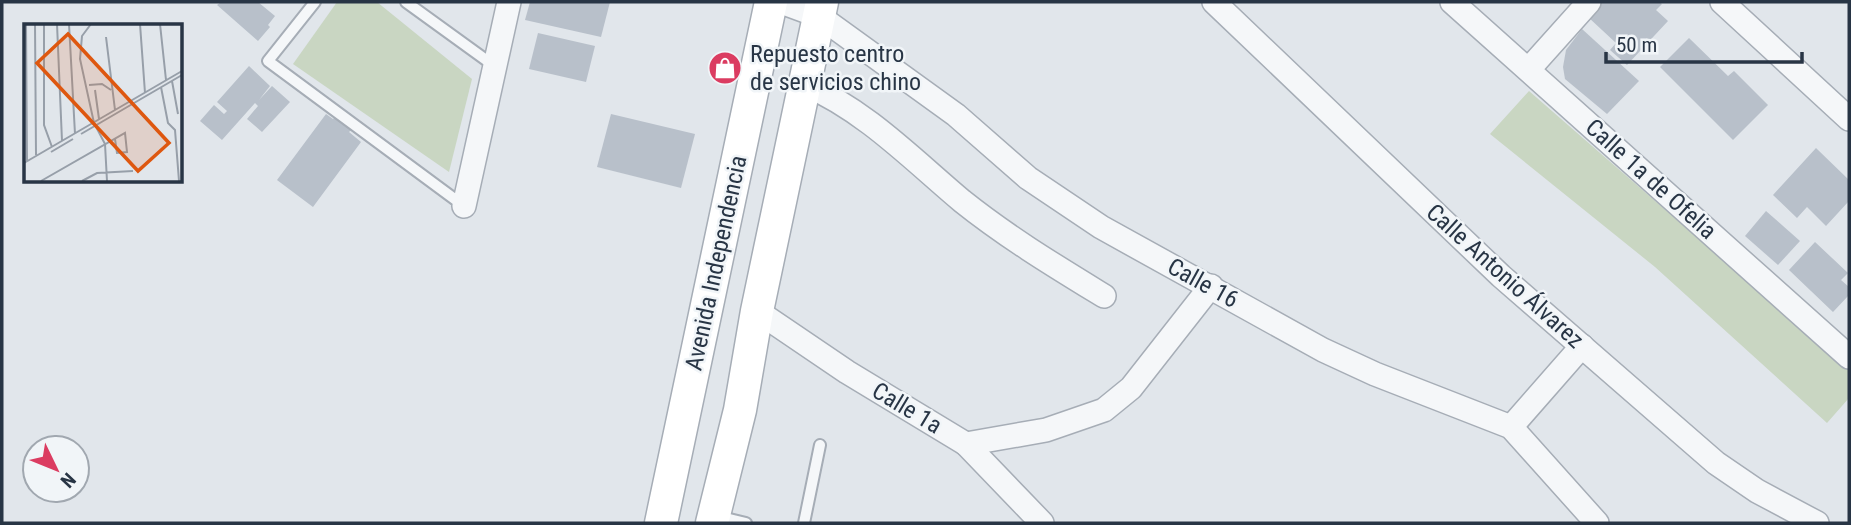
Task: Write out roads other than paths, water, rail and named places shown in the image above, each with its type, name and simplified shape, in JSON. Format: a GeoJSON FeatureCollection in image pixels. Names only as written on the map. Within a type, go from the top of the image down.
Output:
{"type":"FeatureCollection","features":[{"type":"Feature","properties":{"kind":"main road","name":"Avenida Independencia"},"geometry":{"type":"LineString","coordinates":[[661,523],[771,2]]}},
{"type":"Feature","properties":{"kind":"main road","name":"Avenida Independencia"},"geometry":{"type":"LineString","coordinates":[[716,510],[740,410],[757,311],[820,9]]}},
{"type":"Feature","properties":{"kind":"main road"},"geometry":{"type":"LineString","coordinates":[[670,482],[716,510]]}},
{"type":"Feature","properties":{"kind":"street"},"geometry":{"type":"LineString","coordinates":[[464,206],[509,2]]}},
{"type":"Feature","properties":{"kind":"street","name":"Calle 16"},"geometry":{"type":"LineString","coordinates":[[781,2],[820,9],[957,114],[1028,178],[1101,227],[1354,365],[1511,427],[1597,523]]}},
{"type":"Feature","properties":{"kind":"street","name":"Calle Antonio Álvarez"},"geometry":{"type":"LineString","coordinates":[[1214,2],[1491,266],[1716,463],[1757,491],[1817,523]]}},
{"type":"Feature","properties":{"kind":"street","name":"Calle 1a de Ofelia"},"geometry":{"type":"LineString","coordinates":[[1452,2],[1849,357]]}},
{"type":"Feature","properties":{"kind":"street"},"geometry":{"type":"LineString","coordinates":[[1530,69],[1589,2]]}},
{"type":"Feature","properties":{"kind":"street"},"geometry":{"type":"LineString","coordinates":[[1722,2],[1849,119]]}},
{"type":"Feature","properties":{"kind":"street"},"geometry":{"type":"LineString","coordinates":[[804,84],[828,94],[881,131],[1012,240],[1104,296]]}},
{"type":"Feature","properties":{"kind":"street"},"geometry":{"type":"LineString","coordinates":[[966,444],[1046,430],[1104,410],[1131,388],[1210,286]]}},
{"type":"Feature","properties":{"kind":"street","name":"Calle 1a"},"geometry":{"type":"LineString","coordinates":[[757,311],[847,372],[966,444],[1042,523]]}},
{"type":"Feature","properties":{"kind":"street"},"geometry":{"type":"LineString","coordinates":[[1511,427],[1582,346]]}},
{"type":"Feature","properties":{"kind":"lane"},"geometry":{"type":"LineString","coordinates":[[315,2],[268,61],[464,206]]}},
{"type":"Feature","properties":{"kind":"lane"},"geometry":{"type":"LineString","coordinates":[[406,2],[493,65]]}},
{"type":"Feature","properties":{"kind":"lane"},"geometry":{"type":"LineString","coordinates":[[804,523],[820,445]]}},
{"type":"Feature","properties":{"kind":"lane"},"geometry":{"type":"LineString","coordinates":[[716,510],[746,523]]}},
{"type":"Feature","properties":{"kind":"place","name":"Repuesto centro de servicios chino"},"geometry":{"type":"Point","coordinates":[725,68]}}]}
